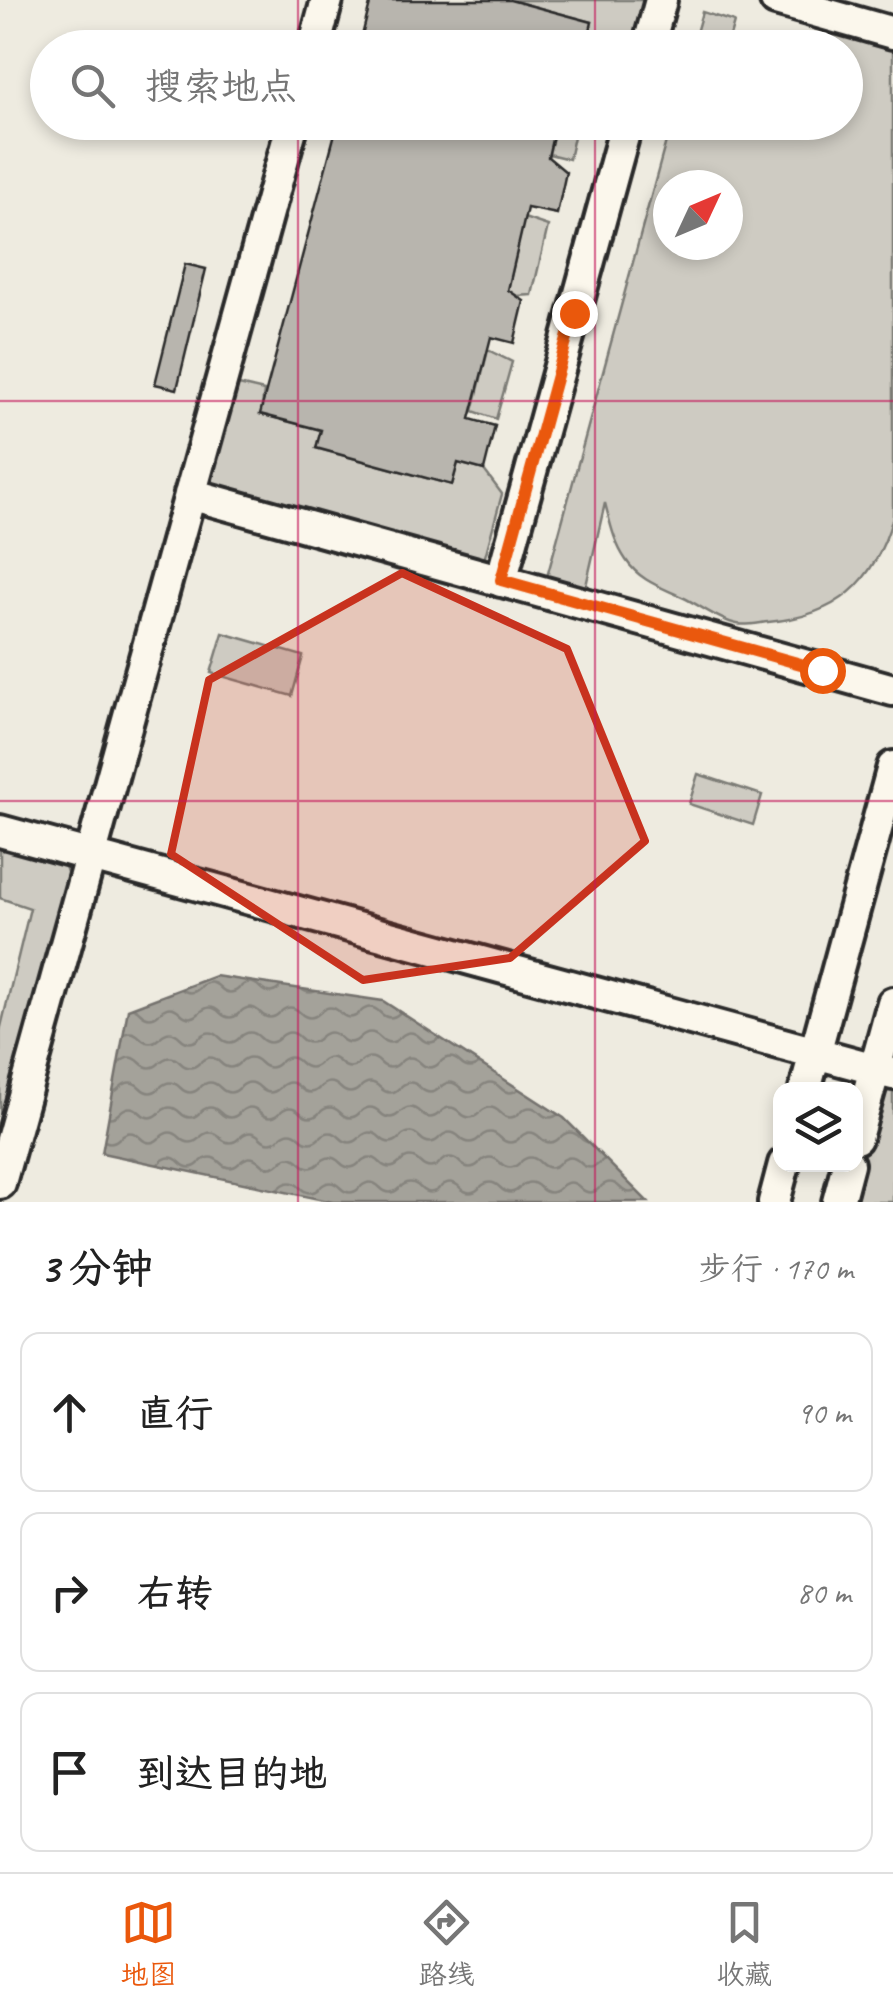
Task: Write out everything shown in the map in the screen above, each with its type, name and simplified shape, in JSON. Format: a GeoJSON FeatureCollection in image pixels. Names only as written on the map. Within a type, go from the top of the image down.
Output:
{"type":"FeatureCollection","features":[{"type":"Feature","properties":{"kind":"lane"},"geometry":{"type":"LineString","coordinates":[[319,30],[327,0]]}},
{"type":"Feature","properties":{"kind":"lane"},"geometry":{"type":"LineString","coordinates":[[653,30],[661,0]]}},
{"type":"Feature","properties":{"kind":"lane"},"geometry":{"type":"LineString","coordinates":[[776,0],[893,32]]}},
{"type":"Feature","properties":{"kind":"lane"},"geometry":{"type":"LineString","coordinates":[[0,1183],[288,140]]}},
{"type":"Feature","properties":{"kind":"lane"},"geometry":{"type":"LineString","coordinates":[[501,580],[622,140]]}},
{"type":"Feature","properties":{"kind":"lane"},"geometry":{"type":"LineString","coordinates":[[190,494],[893,690]]}},
{"type":"Feature","properties":{"kind":"lane"},"geometry":{"type":"LineString","coordinates":[[806,1082],[893,767]]}},
{"type":"Feature","properties":{"kind":"lane"},"geometry":{"type":"LineString","coordinates":[[0,831],[884,1072]]}},
{"type":"Feature","properties":{"kind":"lane"},"geometry":{"type":"LineString","coordinates":[[863,1122],[884,1072],[893,1002]]}},
{"type":"Feature","properties":{"kind":"lane"},"geometry":{"type":"LineString","coordinates":[[774,1202],[782,1172]]}},
{"type":"Feature","properties":{"kind":"lane"},"geometry":{"type":"LineString","coordinates":[[838,1202],[846,1172]]}},
{"type":"Feature","properties":{"kind":"highlighted area"},"geometry":{"type":"Polygon","coordinates":[[[402,573],[567,649],[645,841],[510,958],[363,980],[171,854],[209,680],[402,573]]]}},
{"type":"Feature","properties":{"kind":"shaded area"},"geometry":{"type":"Polygon","coordinates":[[[510,0],[661,0],[653,30],[590,30],[592,22],[510,0]]]}},
{"type":"Feature","properties":{"kind":"shaded area"},"geometry":{"type":"Polygon","coordinates":[[[702,12],[734,22],[732,30],[697,30],[702,12]]]}},
{"type":"Feature","properties":{"kind":"shaded area"},"geometry":{"type":"Polygon","coordinates":[[[863,35],[893,50],[893,517],[875,561],[863,578],[833,604],[792,619],[737,624],[638,573],[618,547],[605,503],[585,590],[547,577],[653,189],[653,260],[743,260],[743,170],[658,170],[666,140],[863,140],[863,35]]]}},
{"type":"Feature","properties":{"kind":"shaded area"},"geometry":{"type":"Polygon","coordinates":[[[552,140],[573,140],[569,159],[549,154],[552,140]]]}},
{"type":"Feature","properties":{"kind":"shaded area"},"geometry":{"type":"Polygon","coordinates":[[[524,218],[548,226],[532,295],[517,296],[508,290],[524,218]]]}},
{"type":"Feature","properties":{"kind":"shaded area"},"geometry":{"type":"Polygon","coordinates":[[[488,350],[512,362],[496,419],[473,411],[488,350]]]}},
{"type":"Feature","properties":{"kind":"shaded area"},"geometry":{"type":"Polygon","coordinates":[[[222,381],[264,391],[261,414],[321,430],[316,448],[452,485],[458,463],[484,470],[502,494],[480,575],[190,494],[222,381]]]}},
{"type":"Feature","properties":{"kind":"shaded area"},"geometry":{"type":"Polygon","coordinates":[[[223,633],[303,656],[292,696],[211,673],[223,633]]]}},
{"type":"Feature","properties":{"kind":"shaded area"},"geometry":{"type":"Polygon","coordinates":[[[698,774],[762,795],[753,825],[689,804],[698,774]]]}},
{"type":"Feature","properties":{"kind":"shaded area"},"geometry":{"type":"Polygon","coordinates":[[[0,844],[42,855],[65,866],[73,890],[0,1157],[0,1031],[30,908],[0,898],[0,844]]]}},
{"type":"Feature","properties":{"kind":"shaded area"},"geometry":{"type":"Polygon","coordinates":[[[893,1074],[893,1202],[838,1202],[846,1172],[863,1172],[863,1126],[893,1074]]]}},
{"type":"Feature","properties":{"kind":"water"},"geometry":{"type":"Polygon","coordinates":[[[215,976],[383,1001],[564,1118],[648,1202],[333,1202],[102,1153],[128,1009],[215,976]]]}},
{"type":"Feature","properties":{"kind":"building"},"geometry":{"type":"Polygon","coordinates":[[[371,0],[510,0],[592,22],[590,30],[364,30],[371,0]]]}},
{"type":"Feature","properties":{"kind":"building"},"geometry":{"type":"Polygon","coordinates":[[[333,140],[552,140],[548,157],[566,172],[557,214],[527,208],[508,290],[524,301],[514,343],[491,337],[470,419],[495,426],[484,470],[458,463],[452,485],[316,448],[321,430],[260,414],[333,140]]]}},
{"type":"Feature","properties":{"kind":"building"},"geometry":{"type":"Polygon","coordinates":[[[185,264],[206,269],[177,389],[155,384],[185,264]]]}},
{"type":"Feature","properties":{"kind":"route"},"geometry":{"type":"LineString","coordinates":[[574,313],[501,580],[822,670]]}}]}
